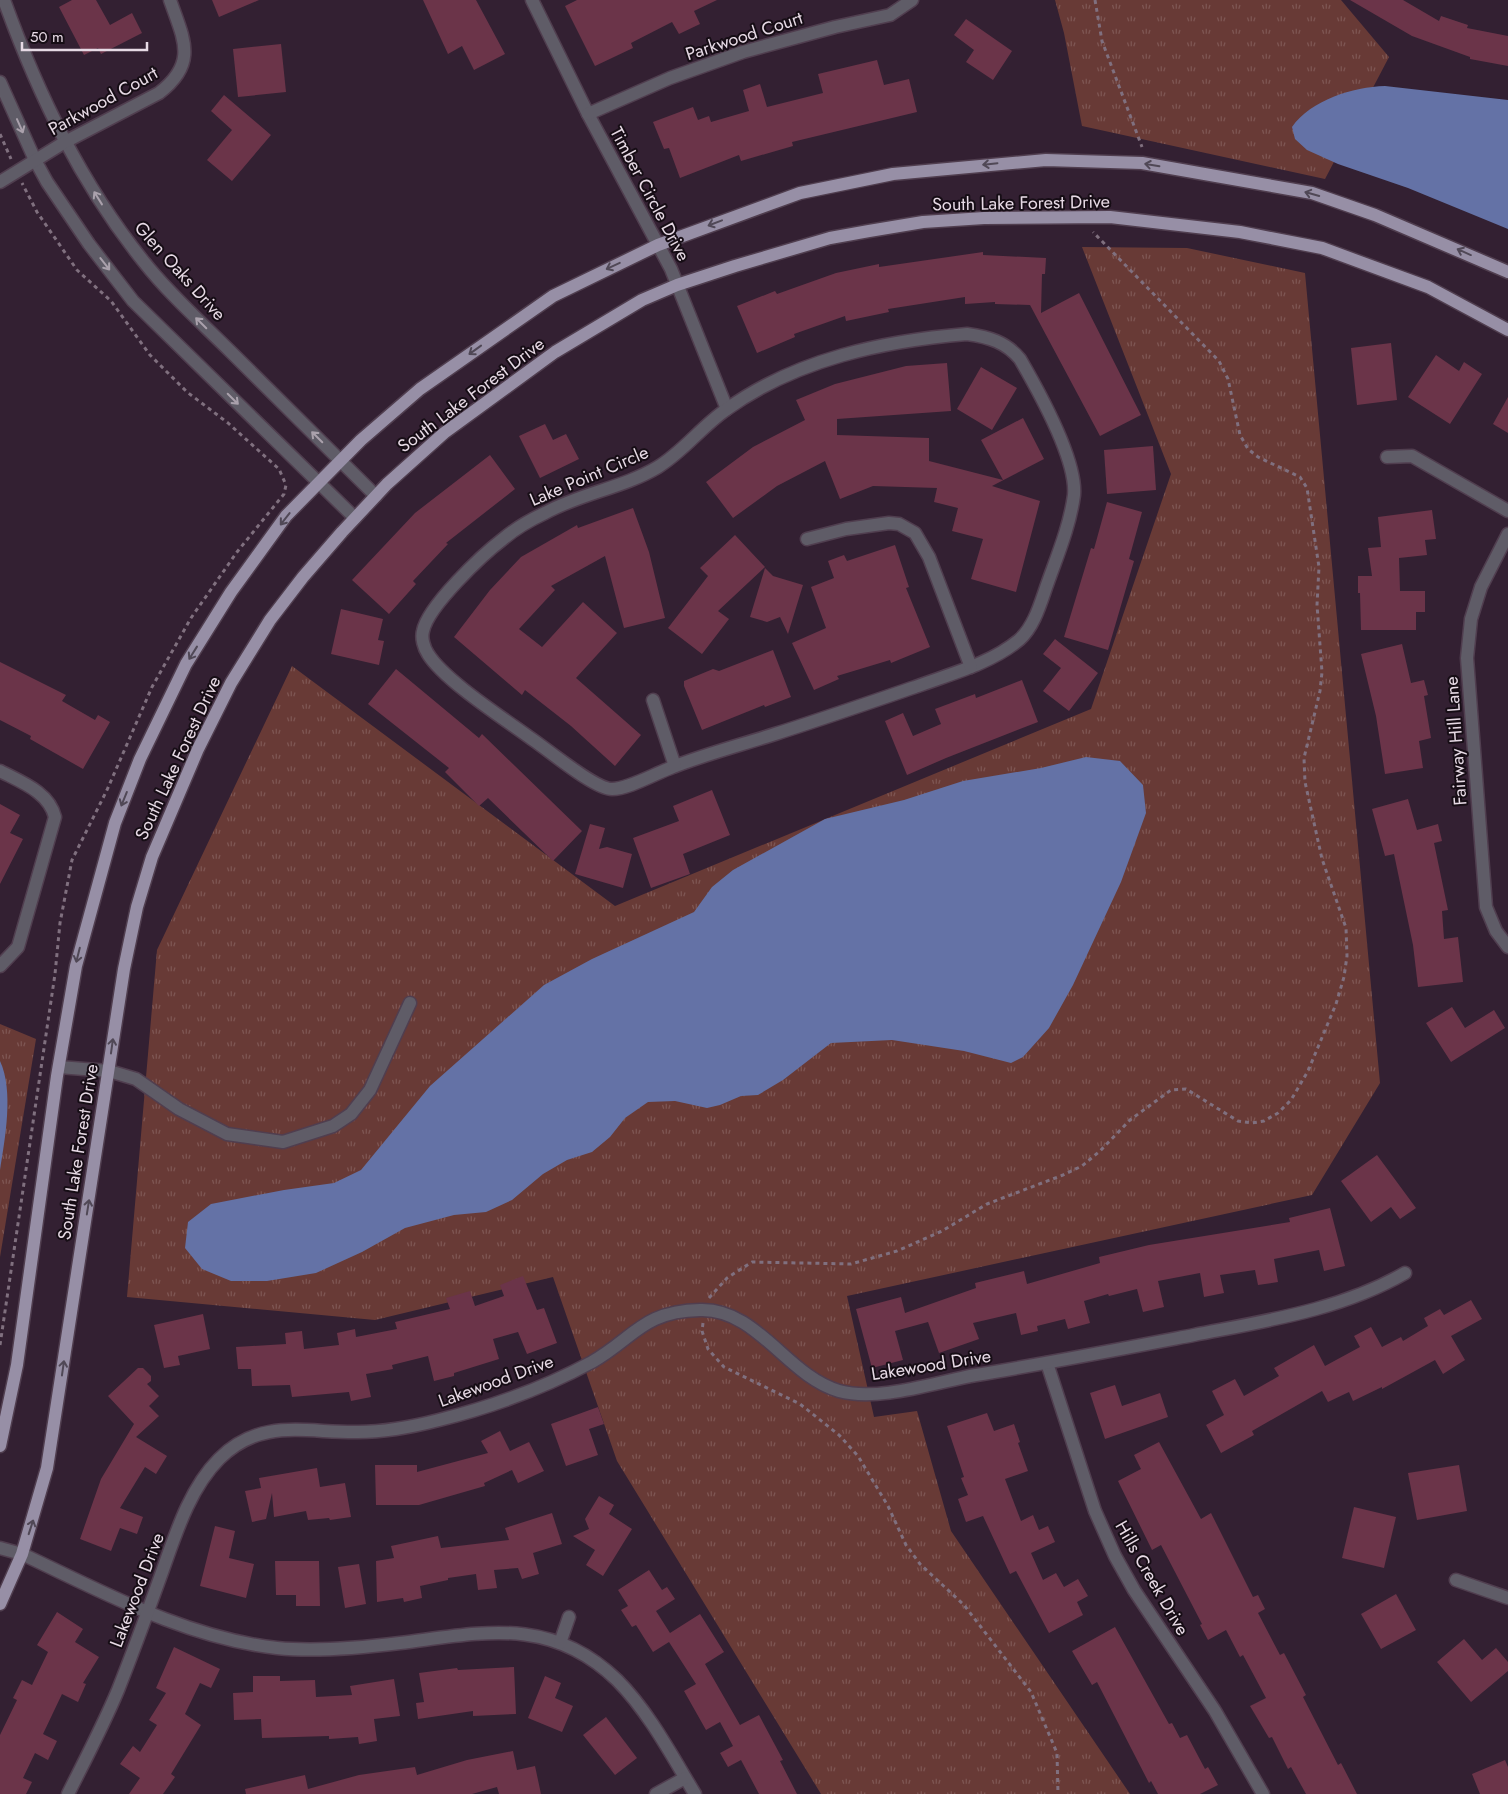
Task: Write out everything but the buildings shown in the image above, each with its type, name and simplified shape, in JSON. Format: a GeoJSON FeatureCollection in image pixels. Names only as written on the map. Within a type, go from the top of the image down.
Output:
{"type":"FeatureCollection","features":[{"type":"Feature","properties":{"kind":"main road","name":"South Lake Forest Drive"},"geometry":{"type":"LineString","coordinates":[[0,1446],[17,1365],[59,1067],[76,966],[115,822],[140,759],[186,664],[231,592],[286,516],[341,460],[420,389],[553,296],[658,245],[774,201],[843,183],[893,174],[1002,163],[1093,160],[1142,163],[1312,194],[1375,215],[1508,272]]}},
{"type":"Feature","properties":{"kind":"main road","name":"South Lake Forest Drive"},"geometry":{"type":"LineString","coordinates":[[0,1604],[22,1554],[42,1486],[52,1441],[124,969],[137,907],[152,856],[173,803],[214,715],[270,620],[303,577],[355,518],[444,433],[555,352],[634,304],[677,285],[793,249],[869,230],[923,222],[984,218],[1110,217],[1240,232],[1322,248],[1428,287],[1508,330]]}},
{"type":"Feature","properties":{"kind":"street","name":"Glen Oaks Drive"},"geometry":{"type":"LineString","coordinates":[[4,0],[24,57],[65,142],[107,213],[145,264],[192,314],[376,496]]}},
{"type":"Feature","properties":{"kind":"street","name":"Parkwood Court"},"geometry":{"type":"LineString","coordinates":[[0,182],[65,142],[159,93],[172,83],[182,68],[186,53],[183,34],[170,0]]}},
{"type":"Feature","properties":{"kind":"street","name":"Timber Circle Drive"},"geometry":{"type":"LineString","coordinates":[[532,0],[588,114],[658,245],[677,285],[727,409]]}},
{"type":"Feature","properties":{"kind":"street","name":"Parkwood Court"},"geometry":{"type":"LineString","coordinates":[[588,114],[670,78],[775,42],[890,14],[912,0]]}},
{"type":"Feature","properties":{"kind":"street"},"geometry":{"type":"LineString","coordinates":[[0,82],[35,160],[69,216],[133,301],[355,518]]}},
{"type":"Feature","properties":{"kind":"street","name":"Lake Point Circle"},"geometry":{"type":"LineString","coordinates":[[967,334],[984,336],[1001,342],[1012,350],[1030,377],[1063,446],[1071,470],[1074,496],[1065,535],[1035,618],[1025,633],[1000,652],[971,667],[836,714],[675,766],[620,788],[610,789],[599,786],[495,713],[458,684],[428,656],[422,642],[422,632],[428,619],[443,598],[501,540],[524,524],[553,508],[626,482],[655,469],[672,457],[727,409],[768,384],[798,370],[840,356],[900,342],[967,334]]}},
{"type":"Feature","properties":{"kind":"street"},"geometry":{"type":"LineString","coordinates":[[1387,457],[1412,456],[1508,511]]}},
{"type":"Feature","properties":{"kind":"street"},"geometry":{"type":"LineString","coordinates":[[807,539],[855,528],[889,523],[907,527],[915,532],[929,558],[971,667]]}},
{"type":"Feature","properties":{"kind":"street","name":"Fairway Hill Lane"},"geometry":{"type":"LineString","coordinates":[[1508,534],[1481,587],[1471,619],[1467,658],[1486,907],[1496,931],[1508,947]]}},
{"type":"Feature","properties":{"kind":"street"},"geometry":{"type":"LineString","coordinates":[[653,700],[675,766]]}},
{"type":"Feature","properties":{"kind":"street"},"geometry":{"type":"LineString","coordinates":[[0,771],[29,786],[41,795],[53,809],[55,818],[18,947],[0,966]]}},
{"type":"Feature","properties":{"kind":"street"},"geometry":{"type":"LineString","coordinates":[[59,1067],[109,1071],[136,1079],[179,1109],[227,1134],[283,1142],[333,1126],[351,1114],[370,1090],[410,1003]]}},
{"type":"Feature","properties":{"kind":"street","name":"Lakewood Drive"},"geometry":{"type":"LineString","coordinates":[[68,1794],[116,1694],[187,1508],[208,1470],[233,1446],[249,1437],[285,1429],[356,1432],[384,1431],[443,1419],[505,1400],[559,1378],[603,1355],[635,1329],[666,1315],[703,1310],[729,1315],[756,1332],[808,1375],[840,1391],[858,1393],[903,1390],[1048,1364],[1288,1316],[1362,1294],[1405,1273]]}},
{"type":"Feature","properties":{"kind":"street","name":"Hills Creek Drive"},"geometry":{"type":"LineString","coordinates":[[1048,1364],[1095,1511],[1115,1556],[1237,1748],[1263,1794]]}},
{"type":"Feature","properties":{"kind":"street"},"geometry":{"type":"LineString","coordinates":[[0,1548],[22,1554],[147,1612],[250,1645],[280,1648],[348,1648],[480,1632],[510,1632],[560,1642],[578,1651],[617,1680],[642,1710],[695,1794]]}},
{"type":"Feature","properties":{"kind":"street"},"geometry":{"type":"LineString","coordinates":[[1456,1580],[1508,1598]]}},
{"type":"Feature","properties":{"kind":"street"},"geometry":{"type":"LineString","coordinates":[[560,1642],[569,1618]]}},
{"type":"Feature","properties":{"kind":"street"},"geometry":{"type":"LineString","coordinates":[[656,1794],[685,1778]]}},
{"type":"Feature","properties":{"kind":"path"},"geometry":{"type":"LineString","coordinates":[[1095,0],[1102,41],[1142,147]]}},
{"type":"Feature","properties":{"kind":"path"},"geometry":{"type":"LineString","coordinates":[[706,1307],[708,1299],[727,1278],[752,1262],[851,1264],[897,1251],[942,1231],[987,1204],[1062,1176],[1082,1166],[1100,1151],[1130,1120],[1171,1090],[1186,1089],[1238,1121],[1252,1123],[1264,1121],[1278,1113],[1291,1100],[1308,1072],[1336,1004],[1345,970],[1346,928],[1322,859],[1305,782],[1304,758],[1320,691],[1322,672],[1317,604],[1319,567],[1307,488],[1300,477],[1258,457],[1248,449],[1240,435],[1228,378],[1219,362],[1088,227]]}},
{"type":"Feature","properties":{"kind":"path"},"geometry":{"type":"LineString","coordinates":[[705,1315],[702,1331],[708,1349],[724,1367],[800,1404],[839,1435],[858,1456],[888,1506],[906,1545],[920,1564],[964,1605],[1031,1692],[1057,1753],[1058,1794]]}},
{"type":"Feature","properties":{"kind":"green space"},"geometry":{"type":"Polygon","coordinates":[[[1055,0],[1341,0],[1389,57],[1325,179],[1082,126],[1064,33],[1055,0]]]}},
{"type":"Feature","properties":{"kind":"green space"},"geometry":{"type":"Polygon","coordinates":[[[1082,247],[1187,248],[1305,273],[1380,1083],[1312,1195],[847,1296],[874,1417],[917,1411],[951,1531],[1130,1794],[821,1794],[617,1461],[553,1277],[375,1320],[127,1297],[157,950],[292,666],[615,906],[1091,709],[1171,474],[1082,247]]]}},
{"type":"Feature","properties":{"kind":"green space"},"geometry":{"type":"Polygon","coordinates":[[[0,1024],[36,1039],[0,1257],[0,1024]]]}},
{"type":"Feature","properties":{"kind":"water"},"geometry":{"type":"Polygon","coordinates":[[[1385,86],[1508,100],[1508,229],[1408,188],[1338,164],[1307,150],[1295,139],[1292,127],[1310,109],[1321,102],[1347,92],[1385,86]]]}},
{"type":"Feature","properties":{"kind":"water"},"geometry":{"type":"Polygon","coordinates":[[[1086,757],[1120,761],[1143,785],[1146,813],[1121,882],[1073,985],[1049,1028],[1023,1057],[1011,1063],[964,1051],[892,1040],[831,1043],[783,1080],[758,1095],[741,1096],[707,1108],[675,1101],[648,1102],[625,1118],[610,1137],[592,1152],[567,1160],[543,1174],[512,1200],[486,1212],[454,1215],[405,1228],[362,1252],[316,1273],[267,1281],[231,1281],[202,1269],[185,1248],[188,1222],[211,1204],[284,1190],[334,1183],[361,1170],[430,1086],[544,985],[592,959],[694,912],[712,887],[733,870],[825,819],[904,800],[963,781],[1041,768],[1086,757]]]}},
{"type":"Feature","properties":{"kind":"water"},"geometry":{"type":"Polygon","coordinates":[[[0,1061],[7,1086],[7,1115],[0,1170],[0,1061]]]}}]}
